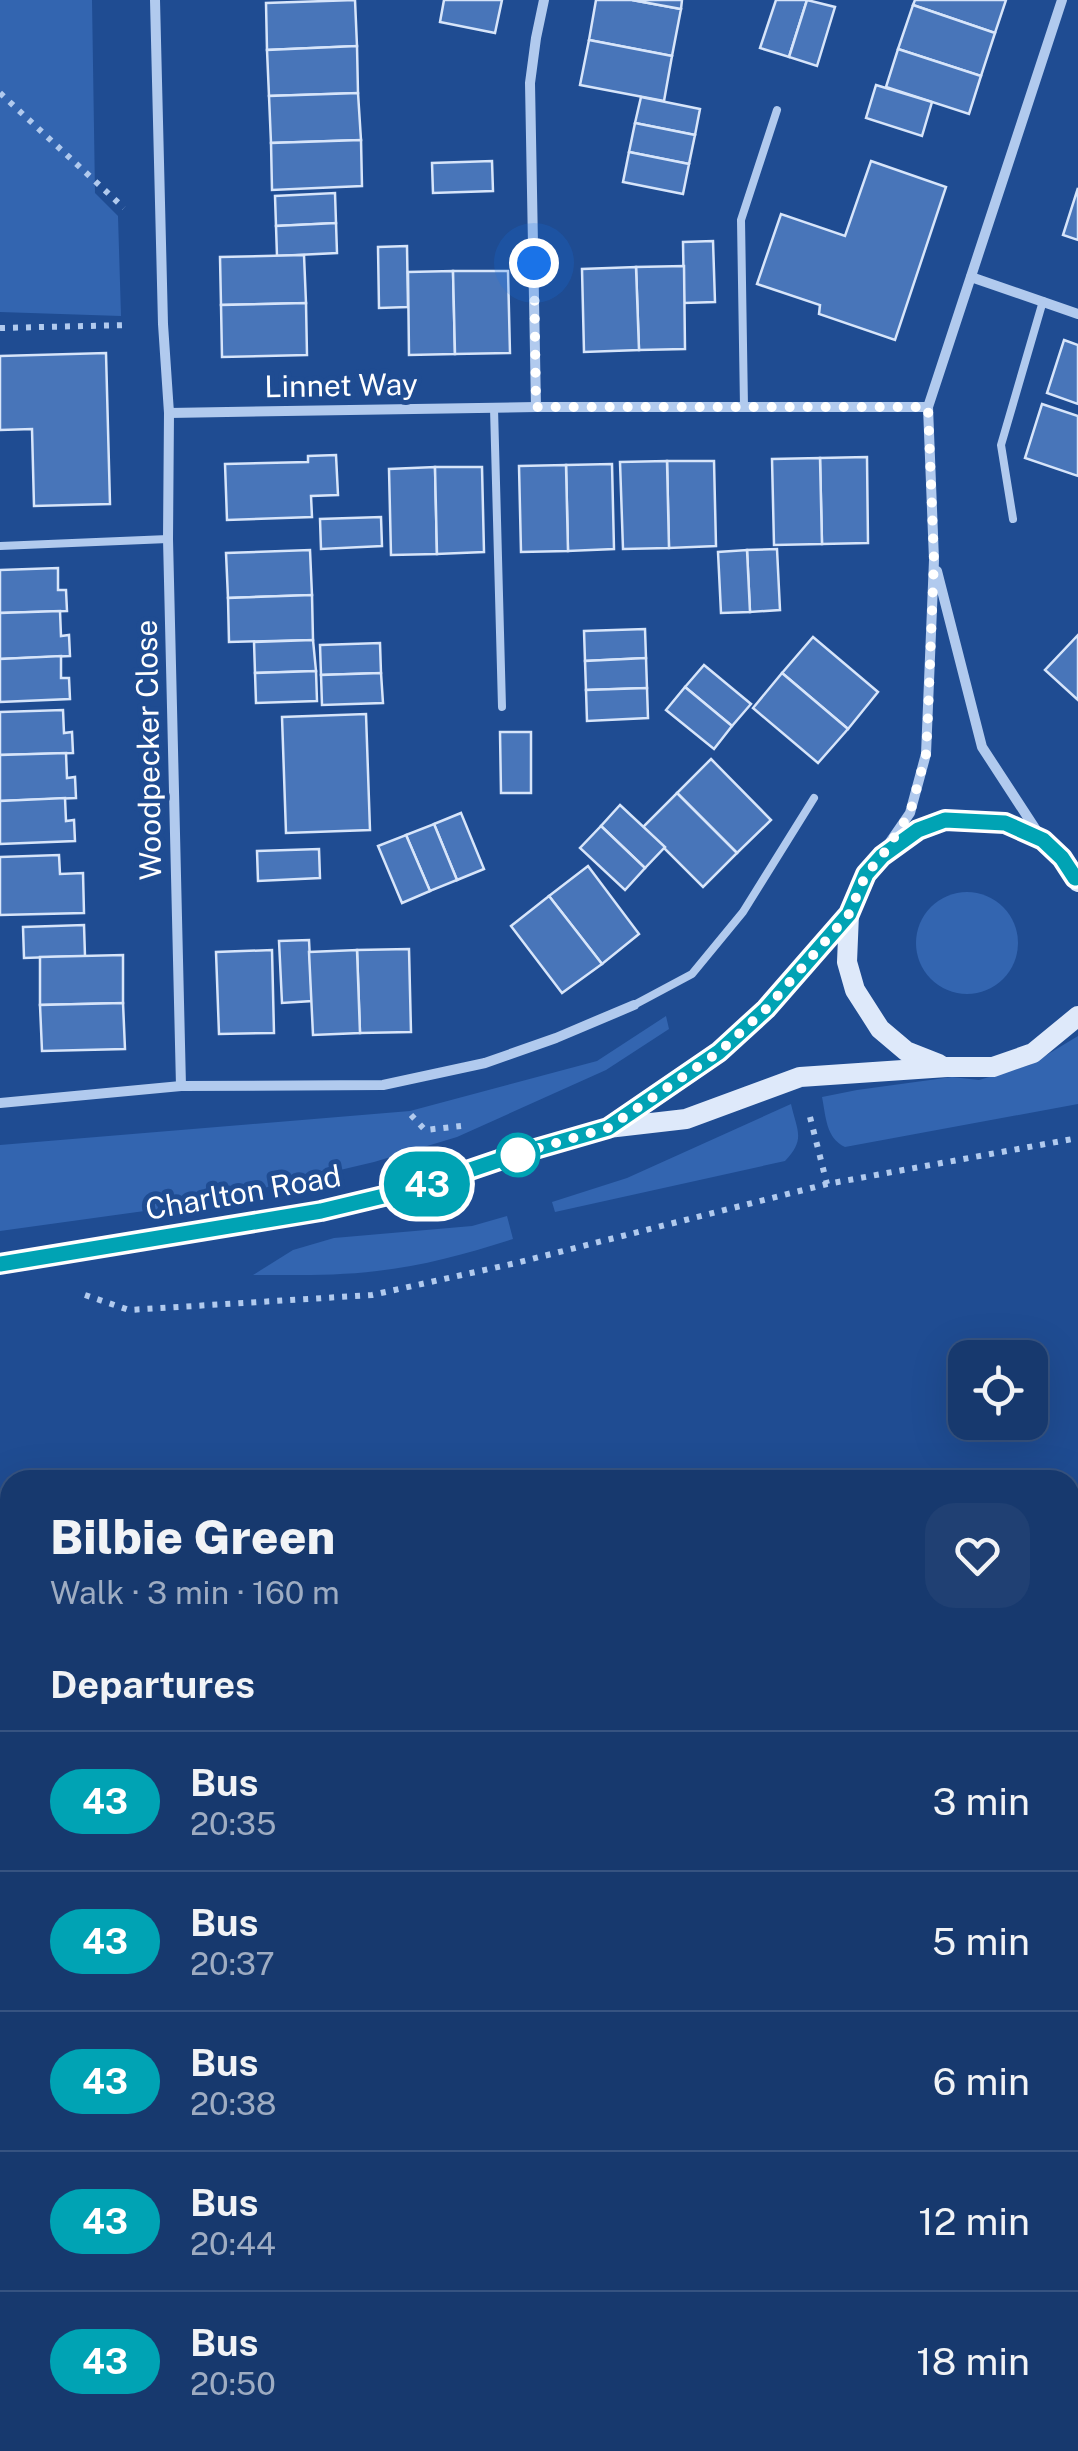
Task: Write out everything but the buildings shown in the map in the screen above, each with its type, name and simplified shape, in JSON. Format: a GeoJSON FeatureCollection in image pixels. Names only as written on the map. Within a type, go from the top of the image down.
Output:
{"type":"FeatureCollection","features":[{"type":"Feature","properties":{"kind":"street"},"geometry":{"type":"LineString","coordinates":[[155,0],[168,412]]}},
{"type":"Feature","properties":{"kind":"street"},"geometry":{"type":"LineString","coordinates":[[536,407],[530,83],[544,0]]}},
{"type":"Feature","properties":{"kind":"street"},"geometry":{"type":"LineString","coordinates":[[882,856],[910,813],[926,754],[934,560],[928,407],[1062,0]]}},
{"type":"Feature","properties":{"kind":"street"},"geometry":{"type":"LineString","coordinates":[[971,277],[1078,314]]}},
{"type":"Feature","properties":{"kind":"street","name":"Linnet Way"},"geometry":{"type":"LineString","coordinates":[[168,412],[928,407]]}},
{"type":"Feature","properties":{"kind":"street","name":"Woodpecker Close"},"geometry":{"type":"LineString","coordinates":[[168,412],[181,1086]]}},
{"type":"Feature","properties":{"kind":"street"},"geometry":{"type":"LineString","coordinates":[[934,560],[982,747],[1043,840]]}},
{"type":"Feature","properties":{"kind":"street","name":"Charlton Road"},"geometry":{"type":"LineString","coordinates":[[608,1128],[719,1052],[766,1009],[849,914],[866,874],[882,856],[918,830],[945,820],[1005,823],[1043,840],[1070,861],[1078,882]]}},
{"type":"Feature","properties":{"kind":"street","name":"Charlton Road"},"geometry":{"type":"LineString","coordinates":[[849,914],[847,962],[855,990],[880,1030],[906,1051],[947,1067]]}},
{"type":"Feature","properties":{"kind":"street"},"geometry":{"type":"LineString","coordinates":[[0,1103],[181,1086],[383,1085],[485,1064],[634,1005]]}},
{"type":"Feature","properties":{"kind":"street","name":"Charlton Road"},"geometry":{"type":"LineString","coordinates":[[0,1264],[321,1211],[417,1188],[608,1128],[686,1119],[800,1077],[994,1067],[1034,1052],[1076,1013]]}},
{"type":"Feature","properties":{"kind":"lane"},"geometry":{"type":"LineString","coordinates":[[744,407],[741,220],[776,110]]}},
{"type":"Feature","properties":{"kind":"lane"},"geometry":{"type":"LineString","coordinates":[[1013,519],[1001,445],[1043,302]]}},
{"type":"Feature","properties":{"kind":"lane"},"geometry":{"type":"LineString","coordinates":[[494,408],[502,707]]}},
{"type":"Feature","properties":{"kind":"lane"},"geometry":{"type":"LineString","coordinates":[[0,546],[168,539]]}},
{"type":"Feature","properties":{"kind":"lane"},"geometry":{"type":"LineString","coordinates":[[634,1005],[692,974],[743,912],[814,798]]}},
{"type":"Feature","properties":{"kind":"path"},"geometry":{"type":"LineString","coordinates":[[0,93],[163,244]]}},
{"type":"Feature","properties":{"kind":"path"},"geometry":{"type":"LineString","coordinates":[[0,328],[164,324]]}},
{"type":"Feature","properties":{"kind":"path"},"geometry":{"type":"LineString","coordinates":[[383,1085],[425,1130],[476,1124]]}},
{"type":"Feature","properties":{"kind":"path"},"geometry":{"type":"LineString","coordinates":[[74,1292],[129,1310],[372,1295],[516,1263],[827,1184],[1078,1138]]}},
{"type":"Feature","properties":{"kind":"shaded area"},"geometry":{"type":"Polygon","coordinates":[[[0,0],[92,0],[95,193],[118,216],[121,316],[0,312],[0,0]]]}},
{"type":"Feature","properties":{"kind":"shaded area"},"geometry":{"type":"Polygon","coordinates":[[[967,892],[987,896],[1003,907],[1014,923],[1018,943],[1014,963],[1003,979],[987,990],[967,994],[947,990],[931,979],[920,963],[916,943],[920,923],[931,907],[947,896],[967,892]]]}},
{"type":"Feature","properties":{"kind":"shaded area"},"geometry":{"type":"Polygon","coordinates":[[[666,1016],[669,1029],[606,1070],[457,1137],[374,1162],[195,1204],[0,1231],[0,1145],[410,1111],[597,1061],[666,1016]]]}},
{"type":"Feature","properties":{"kind":"shaded area"},"geometry":{"type":"Polygon","coordinates":[[[1078,1036],[1078,1104],[845,1147],[828,1126],[822,1097],[952,1077],[979,1080],[1030,1065],[1078,1036]]]}},
{"type":"Feature","properties":{"kind":"shaded area"},"geometry":{"type":"Polygon","coordinates":[[[791,1104],[798,1140],[785,1161],[555,1212],[552,1202],[627,1178],[791,1104]]]}},
{"type":"Feature","properties":{"kind":"shaded area"},"geometry":{"type":"Polygon","coordinates":[[[507,1216],[513,1239],[429,1262],[346,1274],[253,1275],[293,1250],[334,1238],[472,1226],[507,1216]]]}},
{"type":"Feature","properties":{"kind":"bus line","name":"43"},"geometry":{"type":"LineString","coordinates":[[0,1264],[321,1211],[417,1188],[608,1128],[719,1052],[766,1009],[849,914],[866,874],[882,856],[918,830],[945,820],[1005,823],[1043,840],[1075,878]]}},
{"type":"Feature","properties":{"kind":"route"},"geometry":{"type":"LineString","coordinates":[[518,1155],[511,1156],[608,1128],[719,1052],[766,1009],[849,914],[866,874],[910,813],[926,754],[934,560],[928,407],[536,407],[534,263]]}}]}
